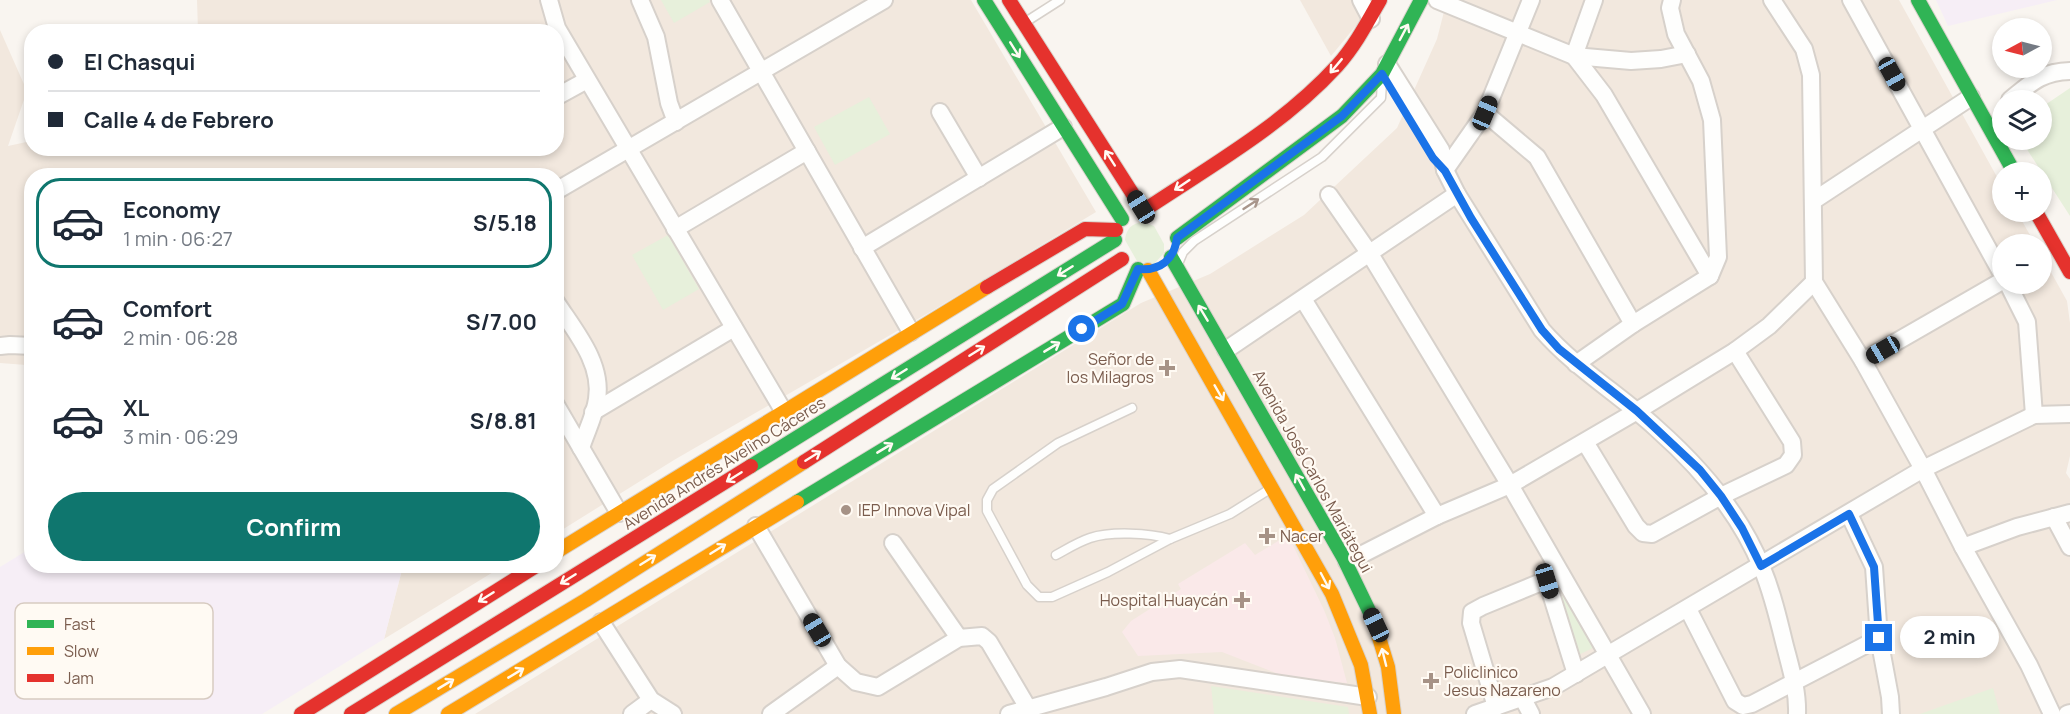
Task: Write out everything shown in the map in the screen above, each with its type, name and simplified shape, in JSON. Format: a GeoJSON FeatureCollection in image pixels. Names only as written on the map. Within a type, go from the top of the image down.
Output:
{"type":"FeatureCollection","features":[{"type":"Feature","properties":{"kind":"street"},"geometry":{"type":"LineString","coordinates":[[549,0],[552,24]]}},
{"type":"Feature","properties":{"kind":"street"},"geometry":{"type":"LineString","coordinates":[[640,0],[656,37],[669,103],[676,122]]}},
{"type":"Feature","properties":{"kind":"street"},"geometry":{"type":"LineString","coordinates":[[720,0],[911,332]]}},
{"type":"Feature","properties":{"kind":"street"},"geometry":{"type":"LineString","coordinates":[[984,0],[1063,127],[1117,230],[1117,250],[1122,259],[1129,265],[1143,269],[1174,262],[1177,238],[1168,216],[1145,207],[1009,0]]}},
{"type":"Feature","properties":{"kind":"street"},"geometry":{"type":"LineString","coordinates":[[1361,0],[1371,19]]}},
{"type":"Feature","properties":{"kind":"street"},"geometry":{"type":"LineString","coordinates":[[1117,230],[1132,210],[1145,207],[1261,131],[1308,96],[1333,70],[1371,19],[1380,0]]}},
{"type":"Feature","properties":{"kind":"street"},"geometry":{"type":"LineString","coordinates":[[1177,238],[1342,116],[1384,69],[1421,0]]}},
{"type":"Feature","properties":{"kind":"street"},"geometry":{"type":"LineString","coordinates":[[1437,0],[1574,56],[1631,61],[1687,54]]}},
{"type":"Feature","properties":{"kind":"street"},"geometry":{"type":"LineString","coordinates":[[1445,171],[1485,113],[1519,35],[1531,0]]}},
{"type":"Feature","properties":{"kind":"street"},"geometry":{"type":"LineString","coordinates":[[1574,56],[1594,0]]}},
{"type":"Feature","properties":{"kind":"street"},"geometry":{"type":"LineString","coordinates":[[1576,364],[1633,324],[1710,276],[1718,257],[1712,120],[1701,81],[1677,34],[1670,8],[1672,0]]}},
{"type":"Feature","properties":{"kind":"street"},"geometry":{"type":"LineString","coordinates":[[1772,0],[1804,49],[1811,75],[1815,282],[1863,361],[1923,470],[2029,665],[2052,714]]}},
{"type":"Feature","properties":{"kind":"street"},"geometry":{"type":"LineString","coordinates":[[1851,0],[1992,256]]}},
{"type":"Feature","properties":{"kind":"street"},"geometry":{"type":"LineString","coordinates":[[1918,0],[2008,162]]}},
{"type":"Feature","properties":{"kind":"street"},"geometry":{"type":"LineString","coordinates":[[564,186],[761,72],[874,2]]}},
{"type":"Feature","properties":{"kind":"street"},"geometry":{"type":"LineString","coordinates":[[564,46],[587,80],[784,412]]}},
{"type":"Feature","properties":{"kind":"street"},"geometry":{"type":"LineString","coordinates":[[1574,56],[1604,96],[1710,276]]}},
{"type":"Feature","properties":{"kind":"street"},"geometry":{"type":"LineString","coordinates":[[1384,69],[1433,158],[1445,171],[1456,194],[1542,330],[1559,349],[1637,411],[1700,470],[1742,528],[1774,599],[1794,681],[1797,714]]}},
{"type":"Feature","properties":{"kind":"street"},"geometry":{"type":"LineString","coordinates":[[2022,90],[2036,79],[2055,72],[2070,71]]}},
{"type":"Feature","properties":{"kind":"street"},"geometry":{"type":"LineString","coordinates":[[564,93],[587,80]]}},
{"type":"Feature","properties":{"kind":"street"},"geometry":{"type":"LineString","coordinates":[[1813,201],[1971,97]]}},
{"type":"Feature","properties":{"kind":"street"},"geometry":{"type":"LineString","coordinates":[[940,112],[979,177]]}},
{"type":"Feature","properties":{"kind":"street"},"geometry":{"type":"LineString","coordinates":[[1485,113],[1537,157],[1633,324]]}},
{"type":"Feature","properties":{"kind":"street"},"geometry":{"type":"LineString","coordinates":[[1985,121],[1992,115]]}},
{"type":"Feature","properties":{"kind":"street"},"geometry":{"type":"LineString","coordinates":[[862,248],[1063,127]]}},
{"type":"Feature","properties":{"kind":"street"},"geometry":{"type":"LineString","coordinates":[[675,229],[807,151]]}},
{"type":"Feature","properties":{"kind":"street"},"geometry":{"type":"LineString","coordinates":[[1226,350],[1456,194]]}},
{"type":"Feature","properties":{"kind":"street"},"geometry":{"type":"LineString","coordinates":[[1329,195],[1370,254],[1510,485],[1554,578],[1609,655],[1642,714]]}},
{"type":"Feature","properties":{"kind":"street"},"geometry":{"type":"LineString","coordinates":[[2042,222],[2070,272]]}},
{"type":"Feature","properties":{"kind":"street","name":"Avenida Andrés Avelino Cáceres"},"geometry":{"type":"LineString","coordinates":[[564,547],[911,332],[1085,229],[1117,230]]}},
{"type":"Feature","properties":{"kind":"street","name":"Avenida Andrés Avelino Cáceres"},"geometry":{"type":"LineString","coordinates":[[351,714],[1117,230]]}},
{"type":"Feature","properties":{"kind":"street"},"geometry":{"type":"LineString","coordinates":[[396,714],[586,600],[1122,259]]}},
{"type":"Feature","properties":{"kind":"street","name":"Avenida José Carlos Mariátegui"},"geometry":{"type":"LineString","coordinates":[[1174,262],[1347,562],[1376,625],[1393,690],[1394,714]]}},
{"type":"Feature","properties":{"kind":"street"},"geometry":{"type":"LineString","coordinates":[[1143,269],[1273,487],[1332,594],[1361,665],[1370,714]]}},
{"type":"Feature","properties":{"kind":"street"},"geometry":{"type":"LineString","coordinates":[[448,714],[1122,304],[1143,269]]}},
{"type":"Feature","properties":{"kind":"street"},"geometry":{"type":"LineString","coordinates":[[1347,562],[1437,516],[1510,485],[1637,411],[1735,351],[1769,326],[1815,282]]}},
{"type":"Feature","properties":{"kind":"street"},"geometry":{"type":"LineString","coordinates":[[1863,361],[1992,287]]}},
{"type":"Feature","properties":{"kind":"street"},"geometry":{"type":"LineString","coordinates":[[2012,294],[2027,322],[2034,415]]}},
{"type":"Feature","properties":{"kind":"street"},"geometry":{"type":"LineString","coordinates":[[1303,299],[1437,516]]}},
{"type":"Feature","properties":{"kind":"street"},"geometry":{"type":"LineString","coordinates":[[564,314],[588,352],[598,376],[597,400],[581,448]]}},
{"type":"Feature","properties":{"kind":"street"},"geometry":{"type":"LineString","coordinates":[[593,412],[734,328]]}},
{"type":"Feature","properties":{"kind":"street"},"geometry":{"type":"LineString","coordinates":[[0,346],[24,346]]}},
{"type":"Feature","properties":{"kind":"street"},"geometry":{"type":"LineString","coordinates":[[1585,442],[1636,526],[1643,533],[1652,534],[1721,496],[1786,465],[1793,455],[1792,442],[1735,351]]}},
{"type":"Feature","properties":{"kind":"street"},"geometry":{"type":"LineString","coordinates":[[1475,714],[1553,687],[1923,470],[2034,415],[2070,414]]}},
{"type":"Feature","properties":{"kind":"street"},"geometry":{"type":"LineString","coordinates":[[564,419],[619,513]]}},
{"type":"Feature","properties":{"kind":"street"},"geometry":{"type":"LineString","coordinates":[[1849,514],[1874,567],[1879,638],[1891,714]]}},
{"type":"Feature","properties":{"kind":"street"},"geometry":{"type":"LineString","coordinates":[[1963,547],[2017,527],[2062,515],[2070,547]]}},
{"type":"Feature","properties":{"kind":"street"},"geometry":{"type":"LineString","coordinates":[[756,526],[838,666],[856,682],[878,687],[959,638],[982,636],[989,642],[1028,708]]}},
{"type":"Feature","properties":{"kind":"street"},"geometry":{"type":"LineString","coordinates":[[1308,550],[1331,537]]}},
{"type":"Feature","properties":{"kind":"street"},"geometry":{"type":"LineString","coordinates":[[893,543],[959,638]]}},
{"type":"Feature","properties":{"kind":"street"},"geometry":{"type":"LineString","coordinates":[[301,714],[525,573]]}},
{"type":"Feature","properties":{"kind":"street"},"geometry":{"type":"LineString","coordinates":[[1554,578],[1576,674]]}},
{"type":"Feature","properties":{"kind":"street"},"geometry":{"type":"LineString","coordinates":[[1496,707],[1471,623],[1472,612],[1554,578]]}},
{"type":"Feature","properties":{"kind":"street"},"geometry":{"type":"LineString","coordinates":[[1688,609],[1735,701],[1743,706],[1752,704],[1879,638]]}},
{"type":"Feature","properties":{"kind":"street"},"geometry":{"type":"LineString","coordinates":[[601,622],[651,700],[673,714]]}},
{"type":"Feature","properties":{"kind":"street"},"geometry":{"type":"LineString","coordinates":[[771,714],[838,666]]}},
{"type":"Feature","properties":{"kind":"street"},"geometry":{"type":"LineString","coordinates":[[1009,714],[1152,672],[1180,669],[1368,697]]}},
{"type":"Feature","properties":{"kind":"street"},"geometry":{"type":"LineString","coordinates":[[1522,698],[1531,714]]}},
{"type":"Feature","properties":{"kind":"street"},"geometry":{"type":"LineString","coordinates":[[632,714],[651,700]]}},
{"type":"Feature","properties":{"kind":"lane"},"geometry":{"type":"LineString","coordinates":[[1024,23],[1060,0]]}},
{"type":"Feature","properties":{"kind":"lane"},"geometry":{"type":"LineString","coordinates":[[1174,262],[1194,241],[1322,157],[1381,98],[1384,69]]}},
{"type":"Feature","properties":{"kind":"lane"},"geometry":{"type":"LineString","coordinates":[[1132,408],[1058,443],[993,489],[987,500],[987,511],[1027,585],[1039,597],[1052,597],[1075,587],[1170,539],[1230,514],[1273,487]]}},
{"type":"Feature","properties":{"kind":"lane"},"geometry":{"type":"LineString","coordinates":[[1056,555],[1091,537],[1134,533],[1152,534],[1170,539]]}},
{"type":"Feature","properties":{"kind":"shaded area"},"geometry":{"type":"Polygon","coordinates":[[[197,0],[971,0],[1096,212],[930,312],[674,460],[564,529],[564,168],[24,168],[24,365],[0,363],[0,30],[24,84],[24,100],[8,146],[24,143],[24,156],[564,156],[564,24],[198,24],[197,0]]]}},
{"type":"Feature","properties":{"kind":"shaded area"},"geometry":{"type":"Polygon","coordinates":[[[1300,0],[1377,0],[1331,56],[1300,0]]]}},
{"type":"Feature","properties":{"kind":"shaded area"},"geometry":{"type":"Polygon","coordinates":[[[1447,0],[1899,0],[1992,168],[1992,222],[2023,222],[2029,234],[1992,234],[1992,294],[2052,294],[2052,274],[2067,301],[2070,323],[2070,456],[2066,473],[2070,479],[2070,714],[475,714],[1141,303],[1210,274],[1304,215],[1397,128],[1437,39],[1447,0]]]}},
{"type":"Feature","properties":{"kind":"shaded area"},"geometry":{"type":"Polygon","coordinates":[[[1936,0],[2057,0],[1948,26],[1936,0]]]}},
{"type":"Feature","properties":{"kind":"shaded area","name":"Hospital Huaycán"},"geometry":{"type":"Polygon","coordinates":[[[1288,535],[1324,610],[1335,638],[1347,683],[1289,678],[1222,652],[1138,656],[1122,632],[1131,621],[1181,589],[1178,584],[1245,543],[1255,555],[1288,535]]]}},
{"type":"Feature","properties":{"kind":"shaded area"},"geometry":{"type":"Polygon","coordinates":[[[24,552],[24,573],[401,573],[384,639],[262,714],[0,714],[0,567],[24,552]]]}},
{"type":"Feature","properties":{"kind":"shaded area"},"geometry":{"type":"Polygon","coordinates":[[[401,573],[492,573],[384,639],[401,573]]]}},
{"type":"Feature","properties":{"kind":"green space"},"geometry":{"type":"Polygon","coordinates":[[[661,0],[709,0],[710,2],[674,23],[661,0]]]}},
{"type":"Feature","properties":{"kind":"green space"},"geometry":{"type":"Polygon","coordinates":[[[2070,88],[2070,216],[2052,188],[2052,162],[2035,162],[2027,150],[2052,150],[2052,100],[2070,88]]]}},
{"type":"Feature","properties":{"kind":"green space"},"geometry":{"type":"Polygon","coordinates":[[[869,97],[890,134],[835,165],[814,127],[869,97]]]}},
{"type":"Feature","properties":{"kind":"green space"},"geometry":{"type":"Polygon","coordinates":[[[1143,222],[1154,226],[1164,244],[1164,253],[1153,265],[1137,261],[1125,240],[1130,227],[1143,222]]]}},
{"type":"Feature","properties":{"kind":"green space"},"geometry":{"type":"Polygon","coordinates":[[[668,235],[699,289],[663,310],[632,255],[668,235]]]}},
{"type":"Feature","properties":{"kind":"green space"},"geometry":{"type":"Polygon","coordinates":[[[1549,568],[1595,647],[1576,656],[1549,568]]]}},
{"type":"Feature","properties":{"kind":"green space"},"geometry":{"type":"Polygon","coordinates":[[[1211,686],[1348,707],[1349,714],[1214,714],[1211,686]]]}},
{"type":"Feature","properties":{"kind":"green space"},"geometry":{"type":"Polygon","coordinates":[[[1993,688],[2000,714],[1920,714],[1993,688]]]}},
{"type":"Feature","properties":{"kind":"traffic: fast"},"geometry":{"type":"LineString","coordinates":[[984,0],[1122,219]]}},
{"type":"Feature","properties":{"kind":"traffic: fast"},"geometry":{"type":"LineString","coordinates":[[1177,238],[1342,116],[1382,74],[1421,0]]}},
{"type":"Feature","properties":{"kind":"traffic: fast"},"geometry":{"type":"LineString","coordinates":[[1918,0],[2008,162]]}},
{"type":"Feature","properties":{"kind":"traffic: fast"},"geometry":{"type":"LineString","coordinates":[[751,466],[1115,240]]}},
{"type":"Feature","properties":{"kind":"traffic: fast"},"geometry":{"type":"LineString","coordinates":[[1171,257],[1343,557],[1374,621]]}},
{"type":"Feature","properties":{"kind":"traffic: fast"},"geometry":{"type":"LineString","coordinates":[[797,502],[1123,304],[1138,269]]}},
{"type":"Feature","properties":{"kind":"traffic: slow"},"geometry":{"type":"LineString","coordinates":[[1148,270],[1332,594],[1361,665],[1370,714]]}},
{"type":"Feature","properties":{"kind":"traffic: slow"},"geometry":{"type":"LineString","coordinates":[[564,547],[987,287]]}},
{"type":"Feature","properties":{"kind":"traffic: slow"},"geometry":{"type":"LineString","coordinates":[[396,714],[586,600],[804,462]]}},
{"type":"Feature","properties":{"kind":"traffic: slow"},"geometry":{"type":"LineString","coordinates":[[448,714],[797,502]]}},
{"type":"Feature","properties":{"kind":"traffic: slow"},"geometry":{"type":"LineString","coordinates":[[1374,621],[1388,667],[1394,714]]}},
{"type":"Feature","properties":{"kind":"traffic: jam"},"geometry":{"type":"LineString","coordinates":[[1009,0],[1141,207]]}},
{"type":"Feature","properties":{"kind":"traffic: jam"},"geometry":{"type":"LineString","coordinates":[[1149,207],[1248,142],[1316,87],[1349,50],[1380,0]]}},
{"type":"Feature","properties":{"kind":"traffic: jam"},"geometry":{"type":"LineString","coordinates":[[2042,222],[2070,272]]}},
{"type":"Feature","properties":{"kind":"traffic: jam"},"geometry":{"type":"LineString","coordinates":[[987,287],[1085,229],[1116,230]]}},
{"type":"Feature","properties":{"kind":"traffic: jam"},"geometry":{"type":"LineString","coordinates":[[804,462],[1122,259]]}},
{"type":"Feature","properties":{"kind":"traffic: jam"},"geometry":{"type":"LineString","coordinates":[[351,714],[751,466]]}},
{"type":"Feature","properties":{"kind":"traffic: jam"},"geometry":{"type":"LineString","coordinates":[[301,714],[525,573]]}},
{"type":"Feature","properties":{"kind":"place","name":"Señor de los Milagros"},"geometry":{"type":"Point","coordinates":[1167,368]}},
{"type":"Feature","properties":{"kind":"place","name":"IEP Innova Vipal"},"geometry":{"type":"Point","coordinates":[846,510]}},
{"type":"Feature","properties":{"kind":"place","name":"Nacer"},"geometry":{"type":"Point","coordinates":[1267,536]}},
{"type":"Feature","properties":{"kind":"place","name":"Hospital Huaycán"},"geometry":{"type":"Point","coordinates":[1242,600]}},
{"type":"Feature","properties":{"kind":"place","name":"Policlinico Jesus Nazareno"},"geometry":{"type":"Point","coordinates":[1431,681]}},
{"type":"Feature","properties":{"kind":"route"},"geometry":{"type":"LineString","coordinates":[[1082,329],[1122,304],[1138,269],[1148,270],[1164,264],[1176,248],[1177,238],[1342,116],[1382,74],[1433,158],[1445,171],[1456,194],[1542,330],[1559,349],[1658,429],[1700,470],[1742,528],[1761,566],[1849,514],[1874,567],[1879,638]]}}]}
